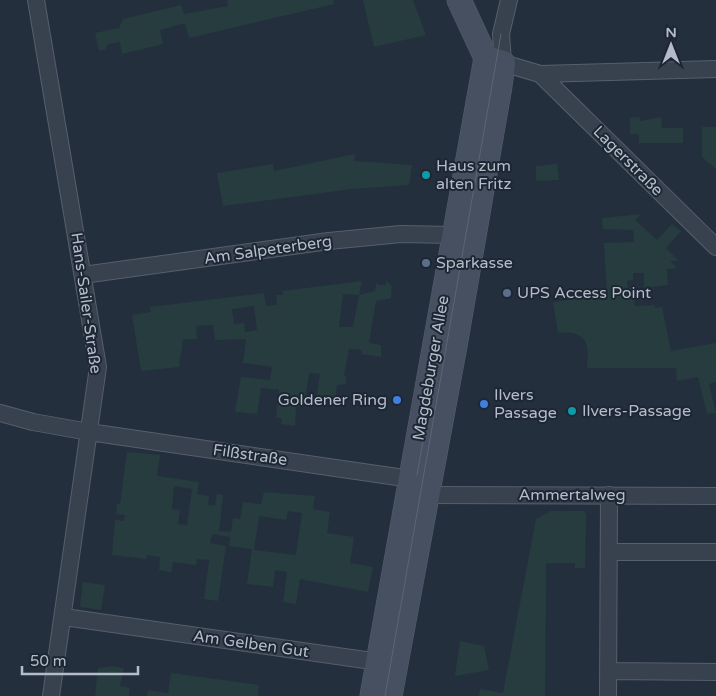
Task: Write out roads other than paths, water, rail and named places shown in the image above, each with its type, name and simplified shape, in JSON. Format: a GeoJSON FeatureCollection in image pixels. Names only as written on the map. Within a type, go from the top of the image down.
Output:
{"type":"FeatureCollection","features":[{"type":"Feature","properties":{"kind":"main road"},"geometry":{"type":"LineString","coordinates":[[459,0],[494,60]]}},
{"type":"Feature","properties":{"kind":"main road","name":"Magdeburger Allee"},"geometry":{"type":"LineString","coordinates":[[390,696],[453,235],[494,60]]}},
{"type":"Feature","properties":{"kind":"main road","name":"Magdeburger Allee"},"geometry":{"type":"LineString","coordinates":[[372,696],[419,487],[455,346],[494,60]]}},
{"type":"Feature","properties":{"kind":"street","name":"Hans-Sailer-Straße"},"geometry":{"type":"LineString","coordinates":[[36,0],[98,367],[64,617],[51,696]]}},
{"type":"Feature","properties":{"kind":"street","name":"Magdeburger Allee"},"geometry":{"type":"LineString","coordinates":[[494,60],[508,0]]}},
{"type":"Feature","properties":{"kind":"street"},"geometry":{"type":"LineString","coordinates":[[494,60],[540,74],[716,69]]}},
{"type":"Feature","properties":{"kind":"street","name":"Lagerstraße"},"geometry":{"type":"LineString","coordinates":[[540,74],[716,247]]}},
{"type":"Feature","properties":{"kind":"street","name":"Am Salpeterberg"},"geometry":{"type":"LineString","coordinates":[[83,275],[329,241],[401,234],[453,235]]}},
{"type":"Feature","properties":{"kind":"street","name":"Filßstraße"},"geometry":{"type":"LineString","coordinates":[[0,413],[33,422],[89,432],[419,487]]}},
{"type":"Feature","properties":{"kind":"street","name":"Ammertalweg"},"geometry":{"type":"LineString","coordinates":[[419,487],[609,495],[716,496]]}},
{"type":"Feature","properties":{"kind":"street"},"geometry":{"type":"LineString","coordinates":[[608,696],[609,495]]}},
{"type":"Feature","properties":{"kind":"street"},"geometry":{"type":"LineString","coordinates":[[609,552],[716,552]]}},
{"type":"Feature","properties":{"kind":"street","name":"Am Gelben Gut"},"geometry":{"type":"LineString","coordinates":[[64,617],[379,662]]}},
{"type":"Feature","properties":{"kind":"street"},"geometry":{"type":"LineString","coordinates":[[608,671],[716,672]]}},
{"type":"Feature","properties":{"kind":"tram line"},"geometry":{"type":"LineString","coordinates":[[385,696],[501,34]]}},
{"type":"Feature","properties":{"kind":"tram line"},"geometry":{"type":"LineString","coordinates":[[417,475],[427,419]]}},
{"type":"Feature","properties":{"kind":"place","name":"Haus zum alten Fritz"},"geometry":{"type":"Point","coordinates":[426,175]}},
{"type":"Feature","properties":{"kind":"place","name":"Sparkasse"},"geometry":{"type":"Point","coordinates":[426,263]}},
{"type":"Feature","properties":{"kind":"place","name":"UPS Access Point"},"geometry":{"type":"Point","coordinates":[507,293]}},
{"type":"Feature","properties":{"kind":"place","name":"Goldener Ring"},"geometry":{"type":"Point","coordinates":[397,400]}},
{"type":"Feature","properties":{"kind":"place","name":"Ilvers Passage"},"geometry":{"type":"Point","coordinates":[484,404]}},
{"type":"Feature","properties":{"kind":"place","name":"Ilvers-Passage"},"geometry":{"type":"Point","coordinates":[572,411]}}]}
